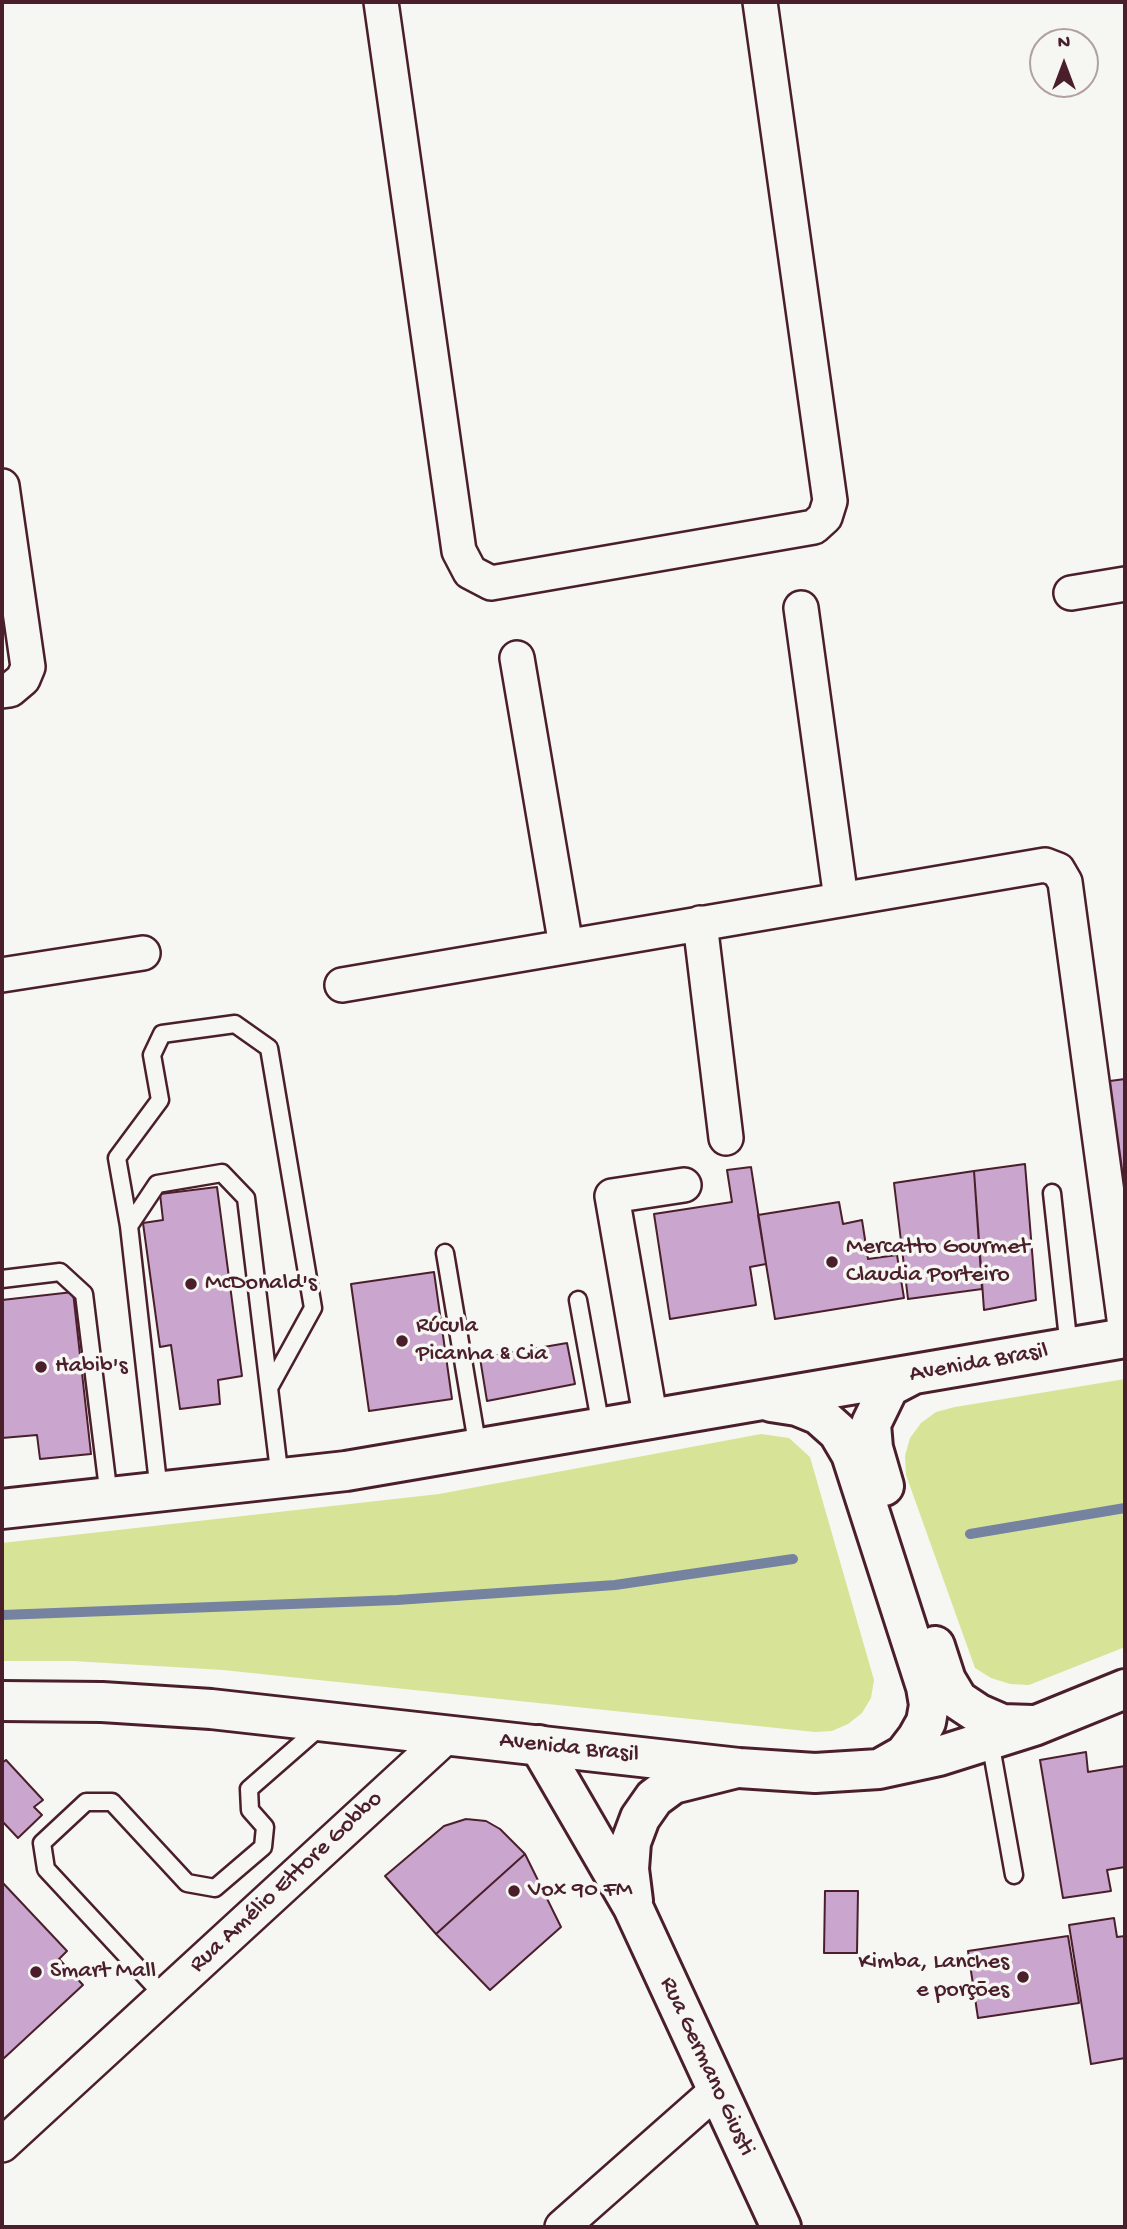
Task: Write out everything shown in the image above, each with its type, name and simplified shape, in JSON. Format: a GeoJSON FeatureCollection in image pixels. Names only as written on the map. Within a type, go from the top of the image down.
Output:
{"type":"FeatureCollection","features":[{"type":"Feature","properties":{"kind":"main road","name":"Avenida Brasil"},"geometry":{"type":"LineString","coordinates":[[2,1509],[279,1479],[478,1450],[1125,1338]]}},
{"type":"Feature","properties":{"kind":"main road"},"geometry":{"type":"LineString","coordinates":[[912,1375],[889,1387],[878,1404],[871,1424],[873,1448],[946,1680],[957,1699],[979,1714],[1002,1724],[1034,1726]]}},
{"type":"Feature","properties":{"kind":"main road"},"geometry":{"type":"LineString","coordinates":[[761,1400],[797,1406],[819,1415],[838,1432],[851,1454],[926,1686],[929,1705],[926,1722],[904,1755],[879,1769]]}},
{"type":"Feature","properties":{"kind":"main road","name":"Avenida Brasil"},"geometry":{"type":"LineString","coordinates":[[2,1701],[102,1702],[211,1709],[324,1724],[448,1735],[739,1768],[815,1773],[879,1769],[990,1741],[1125,1689]]}},
{"type":"Feature","properties":{"kind":"main road","name":"Rua Germano Giusti"},"geometry":{"type":"LineString","coordinates":[[539,1745],[633,1907],[780,2227]]}},
{"type":"Feature","properties":{"kind":"main road","name":"Rua Germano Giusti"},"geometry":{"type":"LineString","coordinates":[[633,1907],[629,1869],[631,1842],[640,1818],[654,1798],[673,1784],[739,1768]]}},
{"type":"Feature","properties":{"kind":"street"},"geometry":{"type":"LineString","coordinates":[[381,2],[459,551],[470,572],[491,583],[814,527],[825,517],[830,501],[760,2]]}},
{"type":"Feature","properties":{"kind":"street"},"geometry":{"type":"LineString","coordinates":[[2,486],[28,667],[23,679],[10,690],[2,691]]}},
{"type":"Feature","properties":{"kind":"street"},"geometry":{"type":"LineString","coordinates":[[1071,593],[1125,584]]}},
{"type":"Feature","properties":{"kind":"street"},"geometry":{"type":"LineString","coordinates":[[801,608],[841,899]]}},
{"type":"Feature","properties":{"kind":"street"},"geometry":{"type":"LineString","coordinates":[[517,659],[566,946]]}},
{"type":"Feature","properties":{"kind":"street"},"geometry":{"type":"LineString","coordinates":[[342,985],[1045,864],[1058,870],[1065,883],[1125,1326]]}},
{"type":"Feature","properties":{"kind":"street"},"geometry":{"type":"LineString","coordinates":[[700,923],[726,1138]]}},
{"type":"Feature","properties":{"kind":"street"},"geometry":{"type":"LineString","coordinates":[[2,975],[143,953]]}},
{"type":"Feature","properties":{"kind":"street"},"geometry":{"type":"LineString","coordinates":[[651,1421],[612,1196],[684,1185]]}},
{"type":"Feature","properties":{"kind":"street","name":"Rua Amélio Ettore Gobbo"},"geometry":{"type":"LineString","coordinates":[[2,2145],[448,1735]]}},
{"type":"Feature","properties":{"kind":"street"},"geometry":{"type":"LineString","coordinates":[[562,2227],[716,2091]]}},
{"type":"Feature","properties":{"kind":"lane"},"geometry":{"type":"LineString","coordinates":[[159,1492],[129,1226],[117,1158],[160,1100],[152,1055],[162,1034],[235,1024],[269,1048],[313,1308],[269,1388]]}},
{"type":"Feature","properties":{"kind":"lane"},"geometry":{"type":"LineString","coordinates":[[129,1226],[157,1184],[222,1173],[246,1198],[279,1479]]}},
{"type":"Feature","properties":{"kind":"lane"},"geometry":{"type":"LineString","coordinates":[[1052,1193],[1069,1348]]}},
{"type":"Feature","properties":{"kind":"lane"},"geometry":{"type":"LineString","coordinates":[[445,1253],[478,1450]]}},
{"type":"Feature","properties":{"kind":"lane"},"geometry":{"type":"LineString","coordinates":[[2,1279],[60,1272],[84,1294],[109,1497]]}},
{"type":"Feature","properties":{"kind":"lane"},"geometry":{"type":"LineString","coordinates":[[578,1300],[602,1430]]}},
{"type":"Feature","properties":{"kind":"lane"},"geometry":{"type":"LineString","coordinates":[[164,1996],[46,1869],[43,1843],[86,1802],[113,1802],[187,1883],[215,1888],[263,1847],[265,1827],[250,1810],[249,1789],[324,1724]]}},
{"type":"Feature","properties":{"kind":"lane"},"geometry":{"type":"LineString","coordinates":[[990,1741],[1014,1875]]}},
{"type":"Feature","properties":{"kind":"green space"},"geometry":{"type":"Polygon","coordinates":[[[1125,1379],[1125,1647],[1029,1685],[1010,1684],[991,1678],[975,1668],[906,1475],[905,1456],[910,1438],[921,1423],[936,1412],[1125,1379]]]}},
{"type":"Feature","properties":{"kind":"green space"},"geometry":{"type":"Polygon","coordinates":[[[761,1434],[789,1438],[810,1457],[874,1680],[871,1698],[862,1713],[848,1724],[832,1731],[815,1732],[223,1670],[73,1661],[2,1661],[2,1543],[439,1494],[761,1434]]]}},
{"type":"Feature","properties":{"kind":"building"},"geometry":{"type":"Polygon","coordinates":[[[1125,1079],[1125,1243],[1102,1082],[1125,1079]]]}},
{"type":"Feature","properties":{"kind":"building"},"geometry":{"type":"Polygon","coordinates":[[[1025,1164],[1036,1300],[984,1310],[974,1171],[1025,1164]]]}},
{"type":"Feature","properties":{"kind":"building"},"geometry":{"type":"Polygon","coordinates":[[[751,1167],[766,1264],[750,1267],[756,1305],[670,1319],[654,1214],[732,1202],[727,1170],[751,1167]]]}},
{"type":"Feature","properties":{"kind":"building"},"geometry":{"type":"Polygon","coordinates":[[[974,1171],[982,1289],[908,1299],[894,1183],[974,1171]]]}},
{"type":"Feature","properties":{"kind":"building","name":"McDonald's"},"geometry":{"type":"Polygon","coordinates":[[[217,1187],[242,1376],[218,1380],[220,1404],[180,1409],[171,1345],[160,1347],[143,1223],[163,1220],[160,1194],[217,1187]]]}},
{"type":"Feature","properties":{"kind":"building","name":"Mercatto Gourmet Claudia Porteiro"},"geometry":{"type":"Polygon","coordinates":[[[839,1202],[843,1224],[862,1220],[868,1259],[897,1255],[904,1298],[775,1319],[758,1215],[839,1202]]]}},
{"type":"Feature","properties":{"kind":"building","name":"Rúcula Picanha & Cia"},"geometry":{"type":"Polygon","coordinates":[[[434,1272],[452,1399],[369,1411],[351,1284],[434,1272]]]}},
{"type":"Feature","properties":{"kind":"building","name":"Habib's"},"geometry":{"type":"Polygon","coordinates":[[[73,1292],[91,1454],[40,1459],[37,1435],[2,1438],[2,1300],[73,1292]]]}},
{"type":"Feature","properties":{"kind":"building"},"geometry":{"type":"Polygon","coordinates":[[[567,1343],[575,1384],[487,1401],[480,1358],[567,1343]]]}},
{"type":"Feature","properties":{"kind":"building"},"geometry":{"type":"Polygon","coordinates":[[[1086,1752],[1088,1772],[1125,1766],[1125,1867],[1107,1870],[1111,1891],[1063,1898],[1040,1760],[1086,1752]]]}},
{"type":"Feature","properties":{"kind":"building"},"geometry":{"type":"Polygon","coordinates":[[[6,1760],[43,1800],[34,1807],[42,1815],[18,1838],[2,1821],[2,1763],[6,1760]]]}},
{"type":"Feature","properties":{"kind":"building"},"geometry":{"type":"Polygon","coordinates":[[[466,1819],[486,1821],[500,1829],[525,1854],[436,1934],[385,1876],[444,1826],[466,1819]]]}},
{"type":"Feature","properties":{"kind":"building","name":"Vox 90 FM"},"geometry":{"type":"Polygon","coordinates":[[[525,1854],[561,1927],[490,1990],[436,1934],[525,1854]]]}},
{"type":"Feature","properties":{"kind":"building","name":"Smart Mall"},"geometry":{"type":"Polygon","coordinates":[[[2,1882],[67,1951],[59,1959],[83,1985],[2,2060],[2,1882]]]}},
{"type":"Feature","properties":{"kind":"building"},"geometry":{"type":"Polygon","coordinates":[[[825,1891],[858,1891],[857,1953],[824,1953],[825,1891]]]}},
{"type":"Feature","properties":{"kind":"building"},"geometry":{"type":"Polygon","coordinates":[[[1114,1918],[1117,1937],[1125,1936],[1125,2058],[1091,2064],[1069,1925],[1114,1918]]]}},
{"type":"Feature","properties":{"kind":"building","name":"Kimba, Lanches e porções"},"geometry":{"type":"Polygon","coordinates":[[[1068,1936],[1079,2003],[978,2018],[968,1951],[1068,1936]]]}},
{"type":"Feature","properties":{"kind":"waterway"},"geometry":{"type":"LineString","coordinates":[[970,1534],[1125,1508]]}},
{"type":"Feature","properties":{"kind":"waterway"},"geometry":{"type":"LineString","coordinates":[[2,1615],[397,1600],[615,1585],[793,1559]]}},
{"type":"Feature","properties":{"kind":"place","name":"Mercatto Gourmet Claudia Porteiro"},"geometry":{"type":"Point","coordinates":[832,1262]}},
{"type":"Feature","properties":{"kind":"place","name":"McDonald's"},"geometry":{"type":"Point","coordinates":[191,1284]}},
{"type":"Feature","properties":{"kind":"place","name":"Rúcula Picanha & Cia"},"geometry":{"type":"Point","coordinates":[402,1341]}},
{"type":"Feature","properties":{"kind":"place","name":"Habib's"},"geometry":{"type":"Point","coordinates":[41,1367]}},
{"type":"Feature","properties":{"kind":"place","name":"Vox 90 FM"},"geometry":{"type":"Point","coordinates":[514,1891]}},
{"type":"Feature","properties":{"kind":"place","name":"Smart Mall"},"geometry":{"type":"Point","coordinates":[36,1972]}},
{"type":"Feature","properties":{"kind":"place","name":"Kimba, Lanches e porções"},"geometry":{"type":"Point","coordinates":[1023,1977]}}]}
